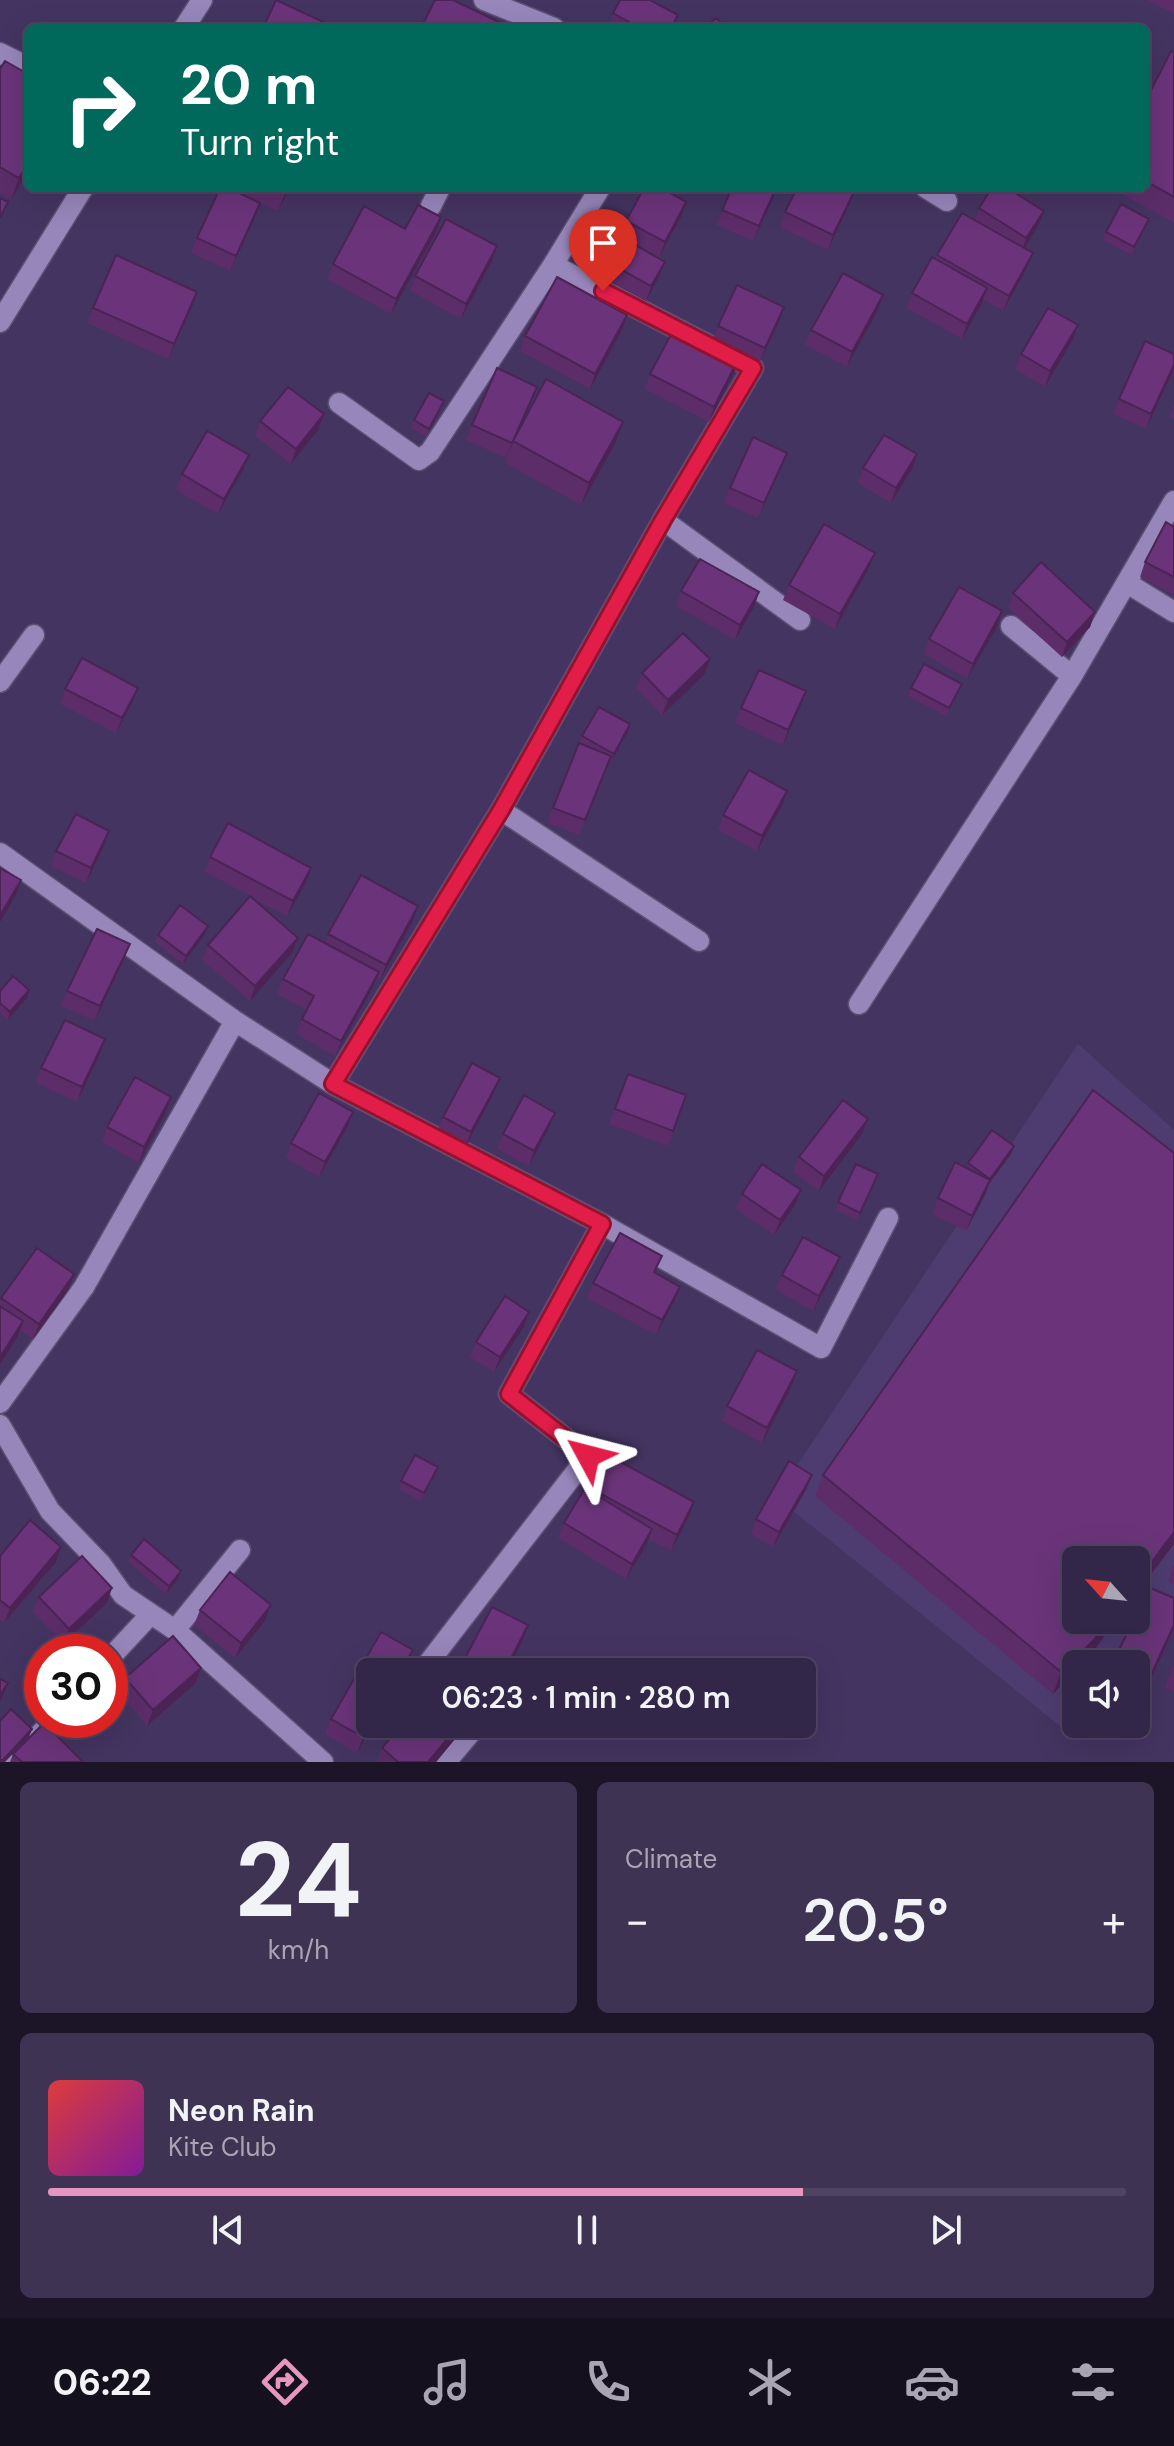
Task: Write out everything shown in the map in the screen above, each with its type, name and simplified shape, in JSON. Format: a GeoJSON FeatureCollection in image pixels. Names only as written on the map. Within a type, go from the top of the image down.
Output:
{"type":"FeatureCollection","features":[{"type":"Feature","properties":{"kind":"street"},"geometry":{"type":"LineString","coordinates":[[187,24],[202,0]]}},
{"type":"Feature","properties":{"kind":"street"},"geometry":{"type":"LineString","coordinates":[[484,0],[523,21]]}},
{"type":"Feature","properties":{"kind":"street"},"geometry":{"type":"LineString","coordinates":[[0,53],[24,65]]}},
{"type":"Feature","properties":{"kind":"street"},"geometry":{"type":"LineString","coordinates":[[0,322],[81,192]]}},
{"type":"Feature","properties":{"kind":"street"},"geometry":{"type":"LineString","coordinates":[[339,403],[419,460],[430,452],[598,192]]}},
{"type":"Feature","properties":{"kind":"street"},"geometry":{"type":"LineString","coordinates":[[932,192],[947,201]]}},
{"type":"Feature","properties":{"kind":"street"},"geometry":{"type":"LineString","coordinates":[[333,1084],[501,810],[663,520],[753,368],[553,265]]}},
{"type":"Feature","properties":{"kind":"street"},"geometry":{"type":"LineString","coordinates":[[859,1004],[1072,676],[1174,501]]}},
{"type":"Feature","properties":{"kind":"street"},"geometry":{"type":"LineString","coordinates":[[663,520],[800,620]]}},
{"type":"Feature","properties":{"kind":"street"},"geometry":{"type":"LineString","coordinates":[[1127,583],[1174,612]]}},
{"type":"Feature","properties":{"kind":"street"},"geometry":{"type":"LineString","coordinates":[[1011,626],[1072,676]]}},
{"type":"Feature","properties":{"kind":"street"},"geometry":{"type":"LineString","coordinates":[[0,682],[34,635]]}},
{"type":"Feature","properties":{"kind":"street"},"geometry":{"type":"LineString","coordinates":[[501,810],[699,941]]}},
{"type":"Feature","properties":{"kind":"street"},"geometry":{"type":"LineString","coordinates":[[0,853],[235,1021],[333,1084],[602,1224],[821,1348],[888,1218]]}},
{"type":"Feature","properties":{"kind":"street"},"geometry":{"type":"LineString","coordinates":[[0,1403],[84,1287],[235,1021]]}},
{"type":"Feature","properties":{"kind":"street"},"geometry":{"type":"LineString","coordinates":[[432,1658],[588,1456],[509,1394],[602,1224]]}},
{"type":"Feature","properties":{"kind":"street"},"geometry":{"type":"LineString","coordinates":[[2,1431],[50,1511],[101,1564],[123,1595],[175,1630],[323,1762]]}},
{"type":"Feature","properties":{"kind":"street"},"geometry":{"type":"LineString","coordinates":[[175,1630],[240,1550]]}},
{"type":"Feature","properties":{"kind":"street"},"geometry":{"type":"LineString","coordinates":[[128,1639],[150,1615]]}},
{"type":"Feature","properties":{"kind":"street"},"geometry":{"type":"LineString","coordinates":[[14,1762],[36,1738]]}},
{"type":"Feature","properties":{"kind":"street"},"geometry":{"type":"LineString","coordinates":[[446,1762],[466,1738]]}},
{"type":"Feature","properties":{"kind":"shaded area"},"geometry":{"type":"Polygon","coordinates":[[[1078,1044],[1174,1130],[1174,1626],[1137,1650],[1062,1650],[1062,1728],[776,1497],[1078,1044]]]}},
{"type":"Feature","properties":{"kind":"building"},"geometry":{"type":"Polygon","coordinates":[[[276,0],[328,24],[265,24],[276,0]]]}},
{"type":"Feature","properties":{"kind":"building"},"geometry":{"type":"Polygon","coordinates":[[[435,0],[453,0],[501,23],[501,24],[423,24],[435,0]]]}},
{"type":"Feature","properties":{"kind":"building"},"geometry":{"type":"Polygon","coordinates":[[[620,0],[650,0],[678,15],[673,24],[633,24],[613,13],[620,0]]]}},
{"type":"Feature","properties":{"kind":"building"},"geometry":{"type":"Polygon","coordinates":[[[1171,51],[1174,52],[1174,197],[1150,183],[1150,92],[1171,51]]]}},
{"type":"Feature","properties":{"kind":"building"},"geometry":{"type":"Polygon","coordinates":[[[5,61],[24,72],[24,170],[19,178],[0,167],[0,69],[5,61]]]}},
{"type":"Feature","properties":{"kind":"building"},"geometry":{"type":"Polygon","coordinates":[[[218,192],[237,192],[260,203],[236,256],[197,238],[218,192]]]}},
{"type":"Feature","properties":{"kind":"building"},"geometry":{"type":"Polygon","coordinates":[[[642,192],[668,192],[686,202],[665,242],[626,221],[642,192]]]}},
{"type":"Feature","properties":{"kind":"building"},"geometry":{"type":"Polygon","coordinates":[[[730,192],[774,192],[759,226],[722,210],[730,192]]]}},
{"type":"Feature","properties":{"kind":"building"},"geometry":{"type":"Polygon","coordinates":[[[795,192],[854,192],[833,235],[785,212],[795,192]]]}},
{"type":"Feature","properties":{"kind":"building"},"geometry":{"type":"Polygon","coordinates":[[[989,192],[1013,192],[1044,211],[1026,238],[979,208],[989,192]]]}},
{"type":"Feature","properties":{"kind":"building"},"geometry":{"type":"Polygon","coordinates":[[[0,198],[8,202],[0,218],[0,198]]]}},
{"type":"Feature","properties":{"kind":"building"},"geometry":{"type":"Polygon","coordinates":[[[1121,204],[1149,219],[1134,247],[1106,232],[1121,204]]]}},
{"type":"Feature","properties":{"kind":"building"},"geometry":{"type":"Polygon","coordinates":[[[418,205],[441,217],[396,299],[333,264],[364,206],[405,229],[418,205]]]}},
{"type":"Feature","properties":{"kind":"building"},"geometry":{"type":"Polygon","coordinates":[[[962,213],[1033,253],[1009,296],[937,255],[962,213]]]}},
{"type":"Feature","properties":{"kind":"building"},"geometry":{"type":"Polygon","coordinates":[[[446,219],[497,246],[466,304],[415,276],[446,219]]]}},
{"type":"Feature","properties":{"kind":"building"},"geometry":{"type":"Polygon","coordinates":[[[609,230],[665,262],[651,286],[595,255],[609,230]]]}},
{"type":"Feature","properties":{"kind":"building"},"geometry":{"type":"Polygon","coordinates":[[[116,255],[197,292],[174,344],[93,308],[116,255]]]}},
{"type":"Feature","properties":{"kind":"building"},"geometry":{"type":"Polygon","coordinates":[[[932,257],[987,288],[967,324],[912,293],[932,257]]]}},
{"type":"Feature","properties":{"kind":"building"},"geometry":{"type":"Polygon","coordinates":[[[843,273],[883,295],[852,352],[811,330],[843,273]]]}},
{"type":"Feature","properties":{"kind":"building"},"geometry":{"type":"Polygon","coordinates":[[[557,277],[627,315],[595,374],[525,336],[557,277]]]}},
{"type":"Feature","properties":{"kind":"building"},"geometry":{"type":"Polygon","coordinates":[[[737,285],[784,307],[765,348],[718,326],[737,285]]]}},
{"type":"Feature","properties":{"kind":"building"},"geometry":{"type":"Polygon","coordinates":[[[1048,308],[1078,325],[1050,371],[1021,354],[1048,308]]]}},
{"type":"Feature","properties":{"kind":"building"},"geometry":{"type":"Polygon","coordinates":[[[678,321],[741,354],[714,407],[650,374],[678,321]]]}},
{"type":"Feature","properties":{"kind":"building"},"geometry":{"type":"Polygon","coordinates":[[[1145,341],[1174,354],[1174,365],[1151,414],[1119,399],[1145,341]]]}},
{"type":"Feature","properties":{"kind":"building"},"geometry":{"type":"Polygon","coordinates":[[[497,368],[537,387],[512,443],[472,425],[497,368]]]}},
{"type":"Feature","properties":{"kind":"building"},"geometry":{"type":"Polygon","coordinates":[[[546,379],[623,422],[589,483],[513,441],[546,379]]]}},
{"type":"Feature","properties":{"kind":"building"},"geometry":{"type":"Polygon","coordinates":[[[288,387],[324,414],[296,449],[260,421],[288,387]]]}},
{"type":"Feature","properties":{"kind":"building"},"geometry":{"type":"Polygon","coordinates":[[[429,393],[444,401],[429,429],[414,420],[429,393]]]}},
{"type":"Feature","properties":{"kind":"building"},"geometry":{"type":"Polygon","coordinates":[[[207,431],[249,455],[224,499],[182,474],[207,431]]]}},
{"type":"Feature","properties":{"kind":"building"},"geometry":{"type":"Polygon","coordinates":[[[884,435],[917,454],[896,488],[863,468],[884,435]]]}},
{"type":"Feature","properties":{"kind":"building"},"geometry":{"type":"Polygon","coordinates":[[[753,437],[787,453],[764,503],[730,488],[753,437]]]}},
{"type":"Feature","properties":{"kind":"building"},"geometry":{"type":"Polygon","coordinates":[[[1166,522],[1174,527],[1174,577],[1145,562],[1166,522]]]}},
{"type":"Feature","properties":{"kind":"building"},"geometry":{"type":"Polygon","coordinates":[[[824,524],[875,553],[840,614],[789,585],[824,524]]]}},
{"type":"Feature","properties":{"kind":"building"},"geometry":{"type":"Polygon","coordinates":[[[700,559],[759,592],[740,625],[681,591],[700,559]]]}},
{"type":"Feature","properties":{"kind":"building"},"geometry":{"type":"Polygon","coordinates":[[[1041,562],[1095,612],[1067,642],[1013,593],[1041,562]]]}},
{"type":"Feature","properties":{"kind":"building"},"geometry":{"type":"Polygon","coordinates":[[[959,587],[1002,611],[973,664],[929,639],[959,587]]]}},
{"type":"Feature","properties":{"kind":"building"},"geometry":{"type":"Polygon","coordinates":[[[683,633],[710,659],[668,700],[642,673],[683,633]]]}},
{"type":"Feature","properties":{"kind":"building"},"geometry":{"type":"Polygon","coordinates":[[[82,658],[138,688],[122,718],[65,689],[82,658]]]}},
{"type":"Feature","properties":{"kind":"building"},"geometry":{"type":"Polygon","coordinates":[[[924,664],[962,684],[949,708],[911,688],[924,664]]]}},
{"type":"Feature","properties":{"kind":"building"},"geometry":{"type":"Polygon","coordinates":[[[759,670],[806,691],[788,730],[741,708],[759,670]]]}},
{"type":"Feature","properties":{"kind":"building"},"geometry":{"type":"Polygon","coordinates":[[[599,707],[630,724],[614,754],[582,736],[599,707]]]}},
{"type":"Feature","properties":{"kind":"building"},"geometry":{"type":"Polygon","coordinates":[[[579,743],[611,756],[585,820],[553,808],[579,743]]]}},
{"type":"Feature","properties":{"kind":"building"},"geometry":{"type":"Polygon","coordinates":[[[749,770],[787,791],[762,836],[723,815],[749,770]]]}},
{"type":"Feature","properties":{"kind":"building"},"geometry":{"type":"Polygon","coordinates":[[[76,814],[109,831],[91,868],[56,851],[76,814]]]}},
{"type":"Feature","properties":{"kind":"building"},"geometry":{"type":"Polygon","coordinates":[[[228,823],[311,868],[293,901],[210,857],[228,823]]]}},
{"type":"Feature","properties":{"kind":"building"},"geometry":{"type":"Polygon","coordinates":[[[0,868],[21,880],[0,916],[0,868]]]}},
{"type":"Feature","properties":{"kind":"building"},"geometry":{"type":"Polygon","coordinates":[[[361,875],[418,906],[386,965],[328,934],[361,875]]]}},
{"type":"Feature","properties":{"kind":"building"},"geometry":{"type":"Polygon","coordinates":[[[250,896],[298,938],[255,986],[208,945],[250,896]]]}},
{"type":"Feature","properties":{"kind":"building"},"geometry":{"type":"Polygon","coordinates":[[[180,905],[208,926],[186,956],[158,935],[180,905]]]}},
{"type":"Feature","properties":{"kind":"building"},"geometry":{"type":"Polygon","coordinates":[[[97,929],[130,944],[100,1006],[67,991],[97,929]]]}},
{"type":"Feature","properties":{"kind":"building"},"geometry":{"type":"Polygon","coordinates":[[[308,934],[379,972],[341,1041],[302,1019],[314,996],[283,979],[308,934]]]}},
{"type":"Feature","properties":{"kind":"building"},"geometry":{"type":"Polygon","coordinates":[[[13,976],[29,990],[10,1012],[0,1003],[0,991],[13,976]]]}},
{"type":"Feature","properties":{"kind":"building"},"geometry":{"type":"Polygon","coordinates":[[[65,1020],[105,1039],[82,1087],[41,1068],[65,1020]]]}},
{"type":"Feature","properties":{"kind":"building"},"geometry":{"type":"Polygon","coordinates":[[[472,1063],[500,1078],[471,1132],[443,1117],[472,1063]]]}},
{"type":"Feature","properties":{"kind":"building"},"geometry":{"type":"Polygon","coordinates":[[[628,1074],[686,1095],[673,1131],[615,1109],[628,1074]]]}},
{"type":"Feature","properties":{"kind":"building"},"geometry":{"type":"Polygon","coordinates":[[[135,1077],[171,1097],[144,1147],[107,1127],[135,1077]]]}},
{"type":"Feature","properties":{"kind":"building"},"geometry":{"type":"Polygon","coordinates":[[[1093,1090],[1174,1153],[1174,1532],[1150,1564],[1150,1546],[1062,1546],[1062,1634],[1098,1634],[1084,1650],[1062,1650],[1061,1672],[823,1475],[1093,1090]]]}},
{"type":"Feature","properties":{"kind":"building"},"geometry":{"type":"Polygon","coordinates":[[[319,1093],[353,1112],[325,1162],[291,1143],[319,1093]]]}},
{"type":"Feature","properties":{"kind":"building"},"geometry":{"type":"Polygon","coordinates":[[[524,1095],[555,1113],[534,1151],[503,1134],[524,1095]]]}},
{"type":"Feature","properties":{"kind":"building"},"geometry":{"type":"Polygon","coordinates":[[[843,1100],[868,1119],[824,1176],[799,1157],[843,1100]]]}},
{"type":"Feature","properties":{"kind":"building"},"geometry":{"type":"Polygon","coordinates":[[[992,1130],[1014,1146],[990,1179],[968,1163],[992,1130]]]}},
{"type":"Feature","properties":{"kind":"building"},"geometry":{"type":"Polygon","coordinates":[[[955,1162],[990,1180],[972,1216],[938,1198],[955,1162]]]}},
{"type":"Feature","properties":{"kind":"building"},"geometry":{"type":"Polygon","coordinates":[[[762,1164],[801,1190],[780,1220],[742,1194],[762,1164]]]}},
{"type":"Feature","properties":{"kind":"building"},"geometry":{"type":"Polygon","coordinates":[[[856,1164],[878,1174],[860,1213],[838,1202],[856,1164]]]}},
{"type":"Feature","properties":{"kind":"building"},"geometry":{"type":"Polygon","coordinates":[[[620,1233],[662,1256],[654,1272],[680,1287],[662,1320],[593,1283],[620,1233]]]}},
{"type":"Feature","properties":{"kind":"building"},"geometry":{"type":"Polygon","coordinates":[[[803,1237],[840,1257],[819,1296],[782,1275],[803,1237]]]}},
{"type":"Feature","properties":{"kind":"building"},"geometry":{"type":"Polygon","coordinates":[[[37,1248],[74,1274],[39,1324],[1,1298],[37,1248]]]}},
{"type":"Feature","properties":{"kind":"building"},"geometry":{"type":"Polygon","coordinates":[[[505,1296],[529,1312],[500,1357],[476,1342],[505,1296]]]}},
{"type":"Feature","properties":{"kind":"building"},"geometry":{"type":"Polygon","coordinates":[[[0,1306],[23,1321],[0,1357],[0,1306]]]}},
{"type":"Feature","properties":{"kind":"building"},"geometry":{"type":"Polygon","coordinates":[[[757,1350],[797,1371],[767,1428],[727,1406],[757,1350]]]}},
{"type":"Feature","properties":{"kind":"building"},"geometry":{"type":"Polygon","coordinates":[[[415,1455],[438,1467],[424,1493],[401,1481],[415,1455]]]}},
{"type":"Feature","properties":{"kind":"building"},"geometry":{"type":"Polygon","coordinates":[[[608,1455],[694,1502],[677,1535],[590,1488],[608,1455]]]}},
{"type":"Feature","properties":{"kind":"building"},"geometry":{"type":"Polygon","coordinates":[[[789,1461],[812,1475],[779,1532],[756,1519],[789,1461]]]}},
{"type":"Feature","properties":{"kind":"building"},"geometry":{"type":"Polygon","coordinates":[[[585,1488],[652,1529],[632,1564],[564,1523],[585,1488]]]}},
{"type":"Feature","properties":{"kind":"building"},"geometry":{"type":"Polygon","coordinates":[[[30,1520],[61,1547],[10,1608],[0,1600],[0,1556],[30,1520]]]}},
{"type":"Feature","properties":{"kind":"building"},"geometry":{"type":"Polygon","coordinates":[[[144,1539],[181,1571],[169,1586],[131,1555],[144,1539]]]}},
{"type":"Feature","properties":{"kind":"building"},"geometry":{"type":"Polygon","coordinates":[[[82,1556],[112,1588],[69,1629],[39,1597],[82,1556]]]}},
{"type":"Feature","properties":{"kind":"building"},"geometry":{"type":"Polygon","coordinates":[[[230,1572],[271,1605],[241,1643],[200,1610],[230,1572]]]}},
{"type":"Feature","properties":{"kind":"building"},"geometry":{"type":"Polygon","coordinates":[[[1150,1588],[1174,1598],[1174,1625],[1150,1677],[1150,1650],[1119,1650],[1127,1634],[1150,1634],[1150,1588]]]}},
{"type":"Feature","properties":{"kind":"building"},"geometry":{"type":"Polygon","coordinates":[[[492,1607],[528,1625],[511,1658],[465,1658],[492,1607]]]}},
{"type":"Feature","properties":{"kind":"building"},"geometry":{"type":"Polygon","coordinates":[[[381,1632],[413,1650],[408,1658],[366,1658],[381,1632]]]}},
{"type":"Feature","properties":{"kind":"building"},"geometry":{"type":"Polygon","coordinates":[[[173,1636],[201,1668],[153,1710],[128,1681],[128,1675],[173,1636]]]}},
{"type":"Feature","properties":{"kind":"building"},"geometry":{"type":"Polygon","coordinates":[[[356,1676],[356,1733],[331,1719],[356,1676]]]}},
{"type":"Feature","properties":{"kind":"building"},"geometry":{"type":"Polygon","coordinates":[[[0,1679],[8,1683],[0,1695],[0,1679]]]}},
{"type":"Feature","properties":{"kind":"building"},"geometry":{"type":"Polygon","coordinates":[[[11,1709],[24,1721],[24,1738],[2,1761],[0,1759],[0,1721],[11,1709]]]}},
{"type":"Feature","properties":{"kind":"building"},"geometry":{"type":"Polygon","coordinates":[[[29,1738],[59,1738],[83,1762],[22,1762],[13,1754],[29,1738]]]}},
{"type":"Feature","properties":{"kind":"building"},"geometry":{"type":"Polygon","coordinates":[[[390,1738],[448,1738],[428,1762],[398,1762],[382,1748],[390,1738]]]}},
{"type":"Feature","properties":{"kind":"route"},"geometry":{"type":"LineString","coordinates":[[588,1456],[509,1394],[602,1224],[333,1084],[501,810],[663,520],[753,368],[603,291]]}}]}
